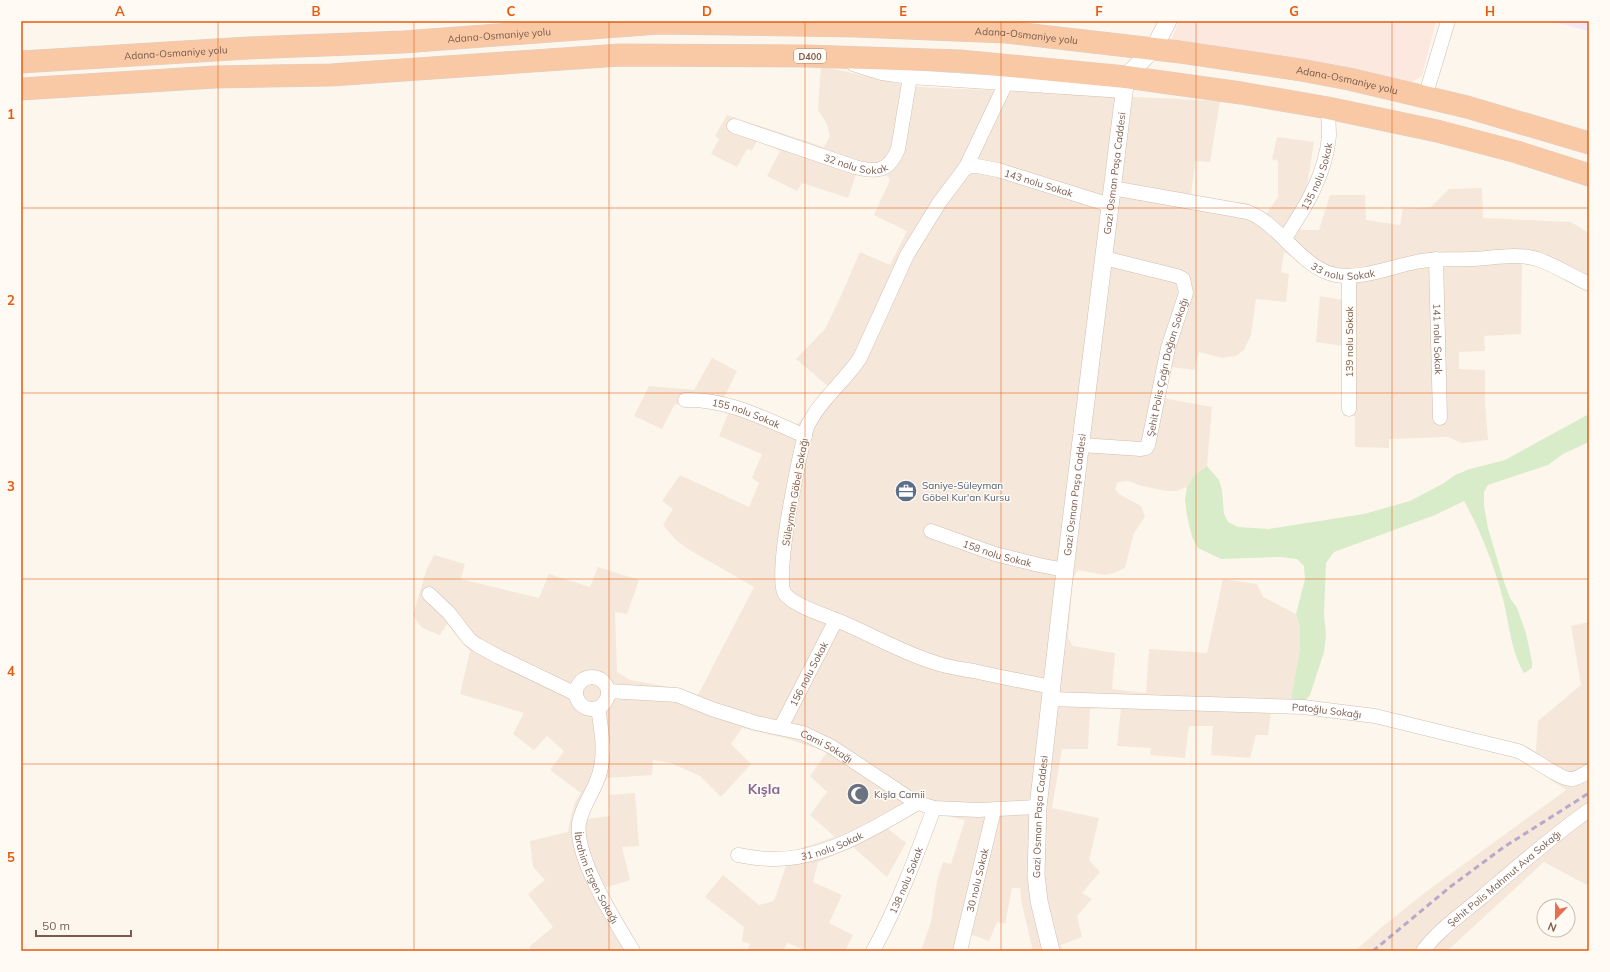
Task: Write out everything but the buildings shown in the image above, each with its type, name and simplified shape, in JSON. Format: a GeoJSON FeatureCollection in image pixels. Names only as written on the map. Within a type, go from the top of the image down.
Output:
{"type":"FeatureCollection","features":[{"type":"Feature","properties":{"kind":"highway","name":"Adana-Osmaniye yolu"},"geometry":{"type":"LineString","coordinates":[[21,62],[248,48],[403,42],[659,23],[856,26],[1006,32],[1154,48],[1301,70],[1425,97],[1538,127],[1589,143]]}},
{"type":"Feature","properties":{"kind":"highway","name":"D400"},"geometry":{"type":"LineString","coordinates":[[21,90],[215,77],[363,73],[620,55],[830,57],[960,61],[1009,75],[1241,93],[1328,108],[1437,131],[1517,152],[1589,175]]}},
{"type":"Feature","properties":{"kind":"street"},"geometry":{"type":"LineString","coordinates":[[1125,84],[1154,48],[1168,21]]}},
{"type":"Feature","properties":{"kind":"street"},"geometry":{"type":"LineString","coordinates":[[1425,97],[1448,21]]}},
{"type":"Feature","properties":{"kind":"street"},"geometry":{"type":"LineString","coordinates":[[830,57],[882,73],[910,77],[1009,75]]}},
{"type":"Feature","properties":{"kind":"street","name":"Süleyman Göbel Sokağı"},"geometry":{"type":"LineString","coordinates":[[1009,75],[966,167],[938,203],[918,235],[897,275],[860,358],[847,376],[812,415],[805,436],[786,534],[783,587],[785,594],[792,600],[918,657],[934,663],[1051,693]]}},
{"type":"Feature","properties":{"kind":"street","name":"32 nolu Sokak"},"geometry":{"type":"LineString","coordinates":[[734,126],[856,167],[871,171],[876,170],[889,165],[894,159],[898,149],[910,77]]}},
{"type":"Feature","properties":{"kind":"street","name":"Gazi Osman Paşa Caddesi"},"geometry":{"type":"LineString","coordinates":[[1051,951],[1039,901],[1036,875],[1038,807],[1065,570],[1125,84]]}},
{"type":"Feature","properties":{"kind":"street","name":"135 nolu Sokak"},"geometry":{"type":"LineString","coordinates":[[1285,238],[1302,212],[1318,179],[1329,137],[1328,108]]}},
{"type":"Feature","properties":{"kind":"street","name":"143 nolu Sokak"},"geometry":{"type":"LineString","coordinates":[[966,167],[977,166],[998,170],[1110,205]]}},
{"type":"Feature","properties":{"kind":"street","name":"33 nolu Sokak"},"geometry":{"type":"LineString","coordinates":[[1112,188],[1248,212],[1266,221],[1300,254],[1319,268],[1336,275],[1349,276],[1375,273],[1414,262],[1436,259],[1467,260],[1510,256],[1527,257],[1546,263],[1589,284]]}},
{"type":"Feature","properties":{"kind":"street","name":"Şehit Polis Çağrı Doğan Sokağı"},"geometry":{"type":"LineString","coordinates":[[1081,444],[1141,449],[1146,448],[1148,445],[1168,348],[1186,293],[1183,279],[1177,276],[1104,258]]}},
{"type":"Feature","properties":{"kind":"street","name":"141 nolu Sokak"},"geometry":{"type":"LineString","coordinates":[[1436,259],[1440,418]]}},
{"type":"Feature","properties":{"kind":"street","name":"139 nolu Sokak"},"geometry":{"type":"LineString","coordinates":[[1349,276],[1349,409]]}},
{"type":"Feature","properties":{"kind":"street","name":"155 nolu Sokak"},"geometry":{"type":"LineString","coordinates":[[685,400],[699,399],[728,405],[805,436]]}},
{"type":"Feature","properties":{"kind":"street","name":"158 nolu Sokak"},"geometry":{"type":"LineString","coordinates":[[931,532],[995,554],[1065,570]]}},
{"type":"Feature","properties":{"kind":"street"},"geometry":{"type":"LineString","coordinates":[[430,594],[449,613],[468,639],[499,658],[576,694]]}},
{"type":"Feature","properties":{"kind":"street","name":"156 nolu Sokak"},"geometry":{"type":"LineString","coordinates":[[780,727],[836,620]]}},
{"type":"Feature","properties":{"kind":"street"},"geometry":{"type":"LineString","coordinates":[[594,677],[603,682],[608,691],[606,702],[598,708],[593,709],[580,703],[576,694],[579,684],[583,680],[594,677]]}},
{"type":"Feature","properties":{"kind":"street","name":"Cami Sokağı"},"geometry":{"type":"LineString","coordinates":[[608,691],[677,695],[712,709],[756,723],[791,729],[816,738],[918,803],[934,808],[994,810],[1038,807]]}},
{"type":"Feature","properties":{"kind":"street","name":"Patoğlu Sokağı"},"geometry":{"type":"LineString","coordinates":[[1051,693],[1351,712],[1375,716],[1518,751],[1527,754],[1565,778],[1576,778],[1589,771]]}},
{"type":"Feature","properties":{"kind":"street","name":"İbrahim Ergen Sokağı"},"geometry":{"type":"LineString","coordinates":[[598,708],[602,737],[601,765],[596,784],[584,808],[580,822],[579,835],[585,859],[605,904],[633,951]]}},
{"type":"Feature","properties":{"kind":"street","name":"31 nolu Sokak"},"geometry":{"type":"LineString","coordinates":[[738,855],[772,859],[791,858],[819,852],[863,834],[918,803]]}},
{"type":"Feature","properties":{"kind":"street","name":"138 nolu Sokak"},"geometry":{"type":"LineString","coordinates":[[873,951],[888,923],[908,878],[934,808]]}},
{"type":"Feature","properties":{"kind":"street","name":"30 nolu Sokak"},"geometry":{"type":"LineString","coordinates":[[960,951],[994,810]]}},
{"type":"Feature","properties":{"kind":"street","name":"Şehit Polis Mahmut Ava Sokağı"},"geometry":{"type":"LineString","coordinates":[[1423,951],[1443,930],[1528,857],[1558,832],[1589,810]]}},
{"type":"Feature","properties":{"kind":"shaded area"},"geometry":{"type":"Polygon","coordinates":[[[1179,21],[1436,21],[1422,76],[1408,84],[1171,41],[1179,21]]]}},
{"type":"Feature","properties":{"kind":"shaded area"},"geometry":{"type":"Polygon","coordinates":[[[1551,21],[1589,21],[1589,31],[1551,21]]]}},
{"type":"Feature","properties":{"kind":"shaded area"},"geometry":{"type":"Polygon","coordinates":[[[821,66],[895,83],[921,87],[1220,101],[1210,162],[1195,161],[1191,196],[1246,203],[1267,213],[1278,197],[1278,161],[1272,159],[1277,137],[1314,142],[1300,230],[1319,230],[1330,195],[1365,195],[1366,220],[1400,225],[1403,209],[1431,207],[1449,189],[1482,188],[1483,218],[1571,222],[1589,233],[1589,289],[1538,266],[1522,263],[1521,334],[1484,336],[1485,351],[1459,352],[1459,369],[1485,370],[1485,404],[1488,440],[1462,443],[1448,437],[1389,439],[1389,448],[1355,447],[1355,416],[1344,416],[1342,346],[1316,342],[1320,296],[1343,300],[1343,281],[1315,272],[1284,252],[1281,272],[1289,274],[1286,302],[1256,299],[1251,335],[1244,350],[1236,356],[1222,358],[1199,352],[1194,370],[1171,367],[1163,398],[1212,407],[1207,466],[1194,475],[1187,487],[1176,491],[1167,491],[1142,486],[1128,481],[1118,482],[1115,489],[1119,494],[1141,506],[1145,517],[1134,533],[1125,568],[1114,573],[1104,575],[1078,570],[1073,578],[1068,638],[1073,646],[1115,653],[1112,689],[1146,693],[1149,649],[1207,653],[1223,579],[1257,584],[1263,597],[1296,614],[1300,627],[1300,650],[1296,675],[1288,712],[1271,711],[1268,735],[1256,735],[1250,758],[1211,755],[1213,726],[1189,726],[1185,758],[1150,755],[1151,748],[1117,746],[1121,708],[1090,709],[1088,749],[1062,749],[1052,808],[1099,818],[1089,860],[1100,872],[1082,893],[1092,899],[1077,916],[1082,937],[1061,945],[1062,951],[1033,951],[1022,905],[1020,888],[1012,888],[1005,924],[997,922],[989,941],[970,934],[965,951],[921,951],[931,922],[937,881],[943,862],[951,864],[965,820],[915,809],[887,828],[906,843],[887,877],[853,847],[818,862],[813,882],[842,895],[829,923],[853,935],[845,951],[807,951],[787,943],[783,951],[747,951],[750,944],[742,941],[744,927],[705,897],[723,875],[759,905],[774,901],[787,863],[795,850],[835,837],[810,815],[827,792],[810,776],[827,752],[788,739],[742,728],[731,744],[751,764],[721,797],[700,776],[671,763],[653,760],[652,775],[607,778],[586,819],[610,816],[609,795],[635,793],[639,846],[622,847],[630,880],[604,888],[640,951],[532,951],[529,947],[553,927],[528,894],[545,880],[533,867],[530,841],[568,832],[575,802],[581,793],[550,770],[564,751],[547,736],[534,750],[513,734],[524,713],[460,694],[470,651],[447,624],[440,635],[422,628],[413,615],[426,571],[434,555],[465,564],[461,579],[539,598],[549,574],[590,587],[598,567],[639,580],[627,614],[615,612],[617,672],[630,680],[681,689],[698,695],[754,587],[688,549],[676,540],[663,525],[673,509],[662,501],[680,475],[749,507],[759,483],[752,478],[762,454],[719,436],[728,414],[707,407],[675,404],[662,429],[634,416],[649,386],[694,390],[712,358],[737,371],[724,398],[796,426],[829,387],[796,359],[825,329],[860,252],[890,265],[907,231],[874,215],[890,180],[886,174],[857,172],[848,198],[802,183],[797,191],[767,176],[780,151],[758,140],[752,150],[747,149],[737,167],[711,154],[719,139],[715,136],[727,115],[824,147],[830,136],[826,122],[818,110],[821,66]]]}},
{"type":"Feature","properties":{"kind":"shaded area"},"geometry":{"type":"Polygon","coordinates":[[[1589,622],[1589,886],[1544,862],[1447,951],[1355,951],[1427,891],[1566,790],[1530,766],[1536,750],[1538,721],[1581,685],[1571,626],[1589,622]]]}},
{"type":"Feature","properties":{"kind":"green space"},"geometry":{"type":"Polygon","coordinates":[[[1589,414],[1589,442],[1563,454],[1548,465],[1488,485],[1484,492],[1484,506],[1488,528],[1503,579],[1510,598],[1517,608],[1526,633],[1532,668],[1524,673],[1516,656],[1511,639],[1501,590],[1492,564],[1482,538],[1464,501],[1435,515],[1334,552],[1326,563],[1324,614],[1326,635],[1324,652],[1310,695],[1305,701],[1291,699],[1300,650],[1300,627],[1296,614],[1305,579],[1304,566],[1297,559],[1280,557],[1221,559],[1198,548],[1192,537],[1185,500],[1187,487],[1194,475],[1207,466],[1219,480],[1222,491],[1224,514],[1228,522],[1238,527],[1268,529],[1364,514],[1410,501],[1444,483],[1455,475],[1470,469],[1505,460],[1589,414]]]}},
{"type":"Feature","properties":{"kind":"railway"},"geometry":{"type":"LineString","coordinates":[[1373,951],[1450,887],[1504,847],[1589,793]]}},
{"type":"Feature","properties":{"kind":"place","name":"Saniye-Süleyman Göbel Kur'an Kursu"},"geometry":{"type":"Point","coordinates":[906,491]}},
{"type":"Feature","properties":{"kind":"place","name":"Kışla Camii"},"geometry":{"type":"Point","coordinates":[858,794]}},
{"type":"Feature","properties":{"kind":"district","name":"Kışla"},"geometry":{"type":"Point","coordinates":[764,789]}}]}
